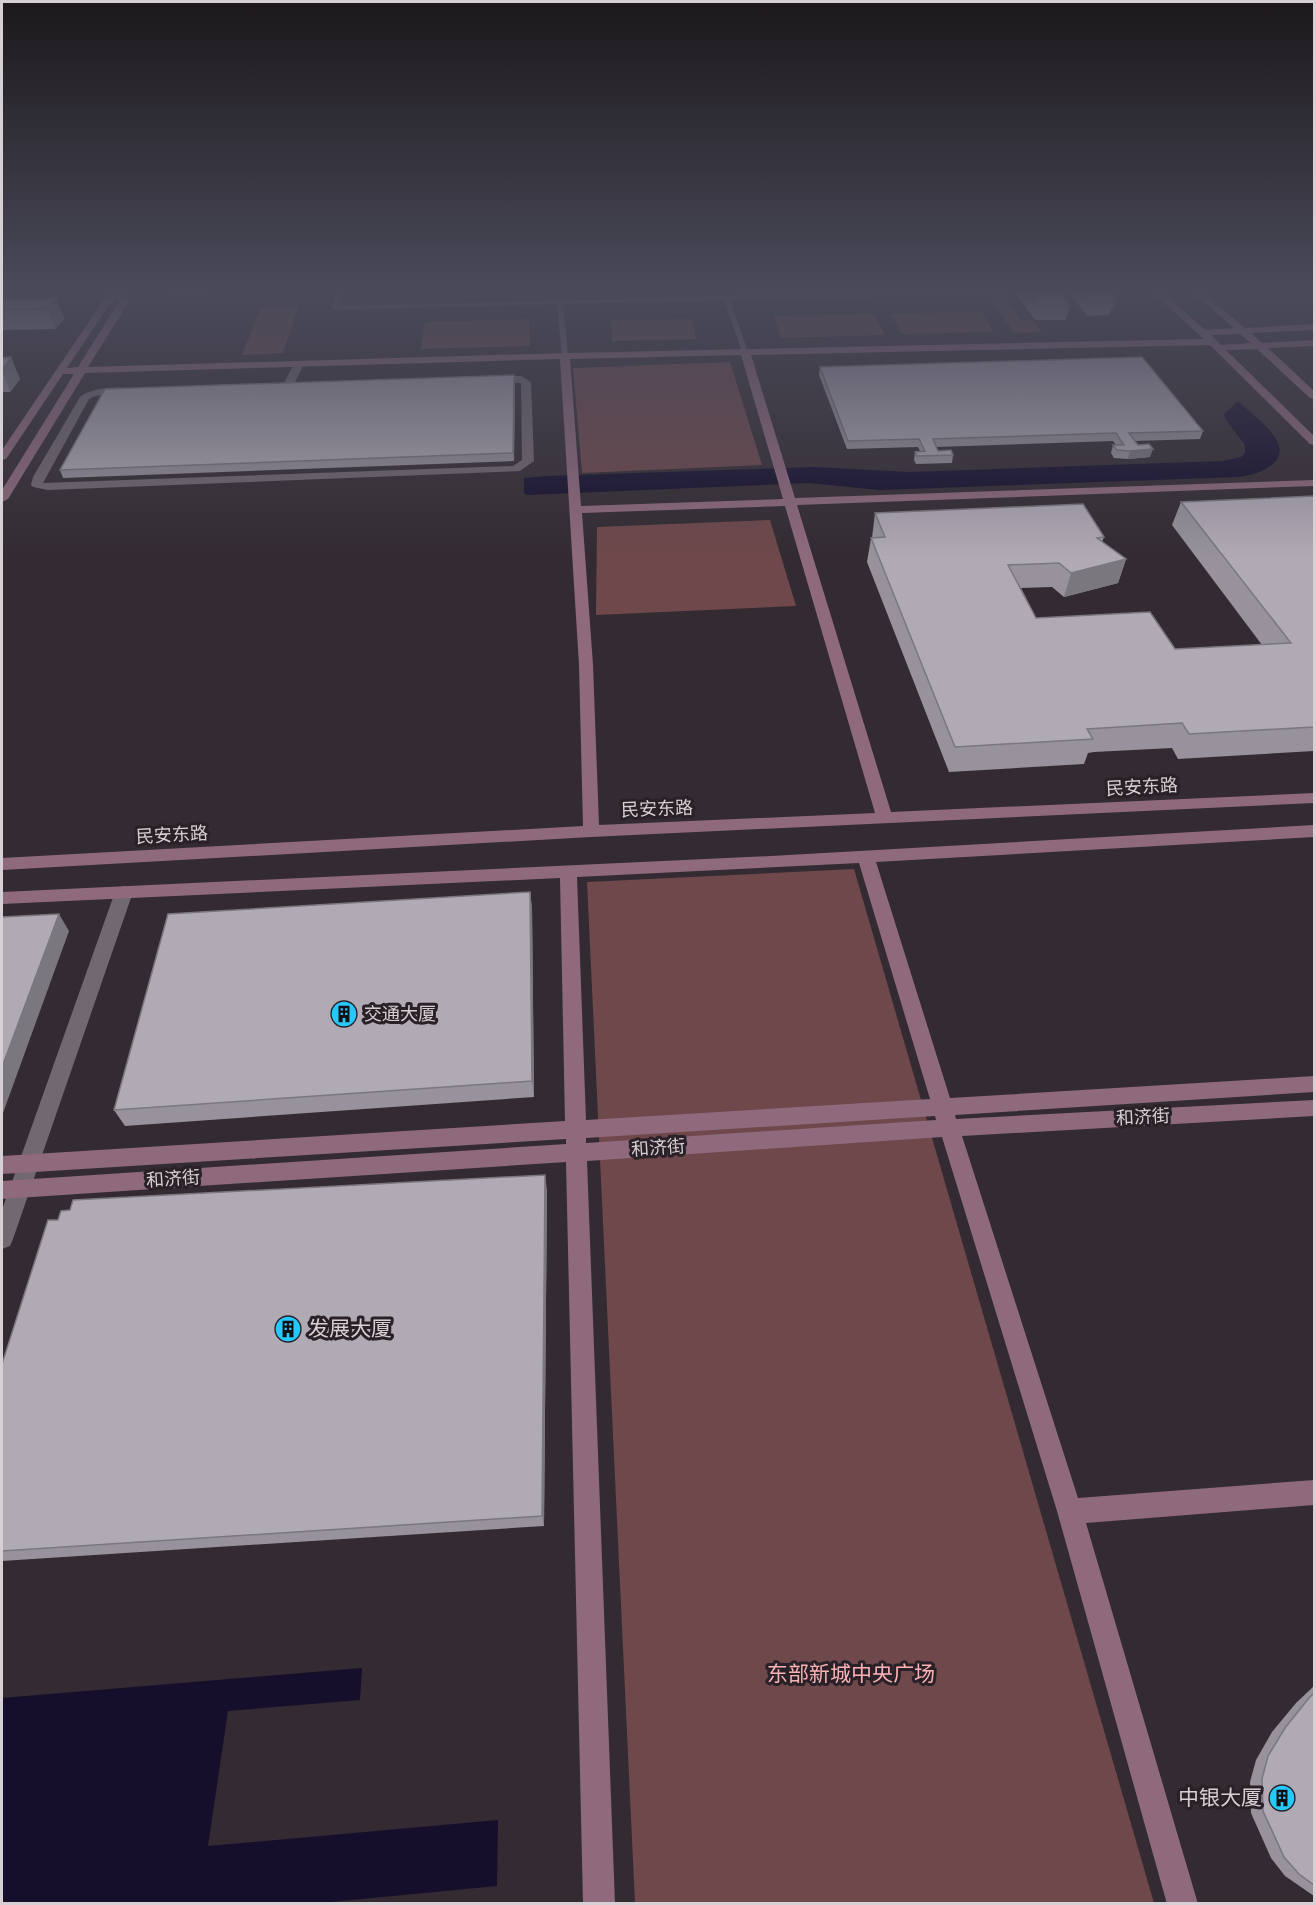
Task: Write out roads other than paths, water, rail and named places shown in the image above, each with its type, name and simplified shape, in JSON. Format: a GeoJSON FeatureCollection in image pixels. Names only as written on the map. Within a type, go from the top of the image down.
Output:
{"type":"FeatureCollection","features":[{"type":"Feature","properties":{"kind":"street"},"geometry":{"type":"LineString","coordinates":[[2,457],[54,380]]}},
{"type":"Feature","properties":{"kind":"street"},"geometry":{"type":"LineString","coordinates":[[2,499],[75,380]]}},
{"type":"Feature","properties":{"kind":"street"},"geometry":{"type":"LineString","coordinates":[[252,387],[294,386],[295,380]]}},
{"type":"Feature","properties":{"kind":"street"},"geometry":{"type":"LineString","coordinates":[[145,390],[92,392],[85,396],[39,477],[37,485],[48,488],[516,469],[528,461],[526,382],[522,380]]}},
{"type":"Feature","properties":{"kind":"street"},"geometry":{"type":"LineString","coordinates":[[566,380],[586,665],[591,831]]}},
{"type":"Feature","properties":{"kind":"street"},"geometry":{"type":"LineString","coordinates":[[754,380],[885,819]]}},
{"type":"Feature","properties":{"kind":"street"},"geometry":{"type":"LineString","coordinates":[[1251,380],[1314,442]]}},
{"type":"Feature","properties":{"kind":"street"},"geometry":{"type":"LineString","coordinates":[[1296,380],[1314,396]]}},
{"type":"Feature","properties":{"kind":"street"},"geometry":{"type":"LineString","coordinates":[[793,508],[1314,483]]}},
{"type":"Feature","properties":{"kind":"street"},"geometry":{"type":"LineString","coordinates":[[575,516],[1314,493]]}},
{"type":"Feature","properties":{"kind":"street","name":"民安东路"},"geometry":{"type":"LineString","coordinates":[[2,864],[591,831],[1314,798]]}},
{"type":"Feature","properties":{"kind":"street"},"geometry":{"type":"LineString","coordinates":[[2,898],[771,862],[1313,833]]}},
{"type":"Feature","properties":{"kind":"street"},"geometry":{"type":"LineString","coordinates":[[866,857],[1070,1511],[1183,1904]]}},
{"type":"Feature","properties":{"kind":"street"},"geometry":{"type":"LineString","coordinates":[[568,872],[599,1904]]}},
{"type":"Feature","properties":{"kind":"street"},"geometry":{"type":"LineString","coordinates":[[2,1239],[10,1190],[28,1163],[124,892]]}},
{"type":"Feature","properties":{"kind":"street","name":"和济街"},"geometry":{"type":"LineString","coordinates":[[2,1165],[1314,1084]]}},
{"type":"Feature","properties":{"kind":"street","name":"和济街"},"geometry":{"type":"LineString","coordinates":[[10,1190],[949,1128],[1314,1107]]}},
{"type":"Feature","properties":{"kind":"street"},"geometry":{"type":"LineString","coordinates":[[1070,1511],[1314,1492]]}},
{"type":"Feature","properties":{"kind":"place","name":"交通大厦"},"geometry":{"type":"Point","coordinates":[344,1014]}},
{"type":"Feature","properties":{"kind":"place","name":"发展大厦"},"geometry":{"type":"Point","coordinates":[288,1329]}},
{"type":"Feature","properties":{"kind":"place","name":"中银大厦"},"geometry":{"type":"Point","coordinates":[1282,1798]}},
{"type":"Feature","properties":{"kind":"park label","name":"东部新城中央广场"},"geometry":{"type":"Point","coordinates":[851,1674]}}]}
